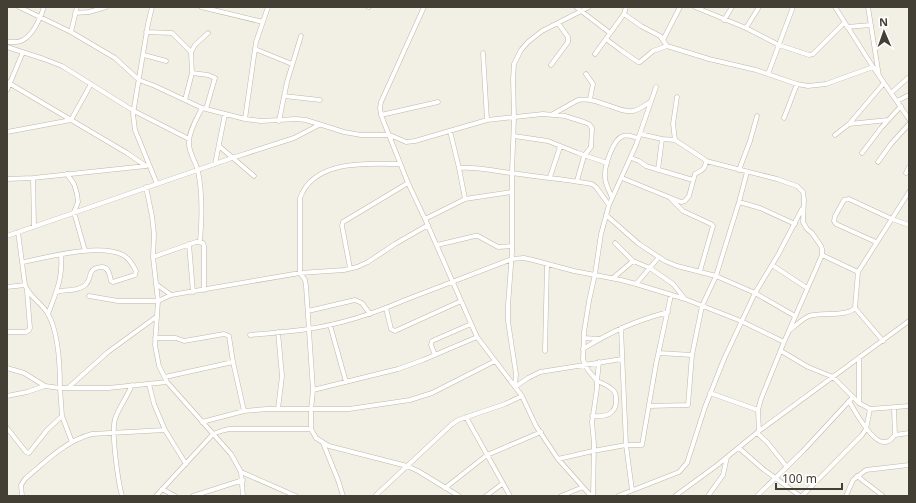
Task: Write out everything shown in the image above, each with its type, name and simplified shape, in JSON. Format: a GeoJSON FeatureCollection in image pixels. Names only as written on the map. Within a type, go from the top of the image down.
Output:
{"type":"FeatureCollection","features":[{"type":"Feature","properties":{"kind":"street"},"geometry":{"type":"LineString","coordinates":[[19,7],[70,32],[115,58],[139,80],[204,108],[245,119],[261,121],[296,119],[306,120],[319,125],[355,134],[390,135],[406,142],[416,141],[487,120],[552,114],[565,116],[584,122],[592,128],[591,147],[584,156],[577,181]]}},
{"type":"Feature","properties":{"kind":"street"},"geometry":{"type":"LineString","coordinates":[[7,42],[15,42],[25,39],[41,18],[44,7]]}},
{"type":"Feature","properties":{"kind":"street"},"geometry":{"type":"LineString","coordinates":[[70,32],[77,7]]}},
{"type":"Feature","properties":{"kind":"street"},"geometry":{"type":"LineString","coordinates":[[75,13],[89,12],[106,7]]}},
{"type":"Feature","properties":{"kind":"street"},"geometry":{"type":"LineString","coordinates":[[152,7],[146,32],[144,55],[133,120],[148,166],[157,184]]}},
{"type":"Feature","properties":{"kind":"street"},"geometry":{"type":"LineString","coordinates":[[201,7],[263,22]]}},
{"type":"Feature","properties":{"kind":"street"},"geometry":{"type":"LineString","coordinates":[[245,119],[256,42],[268,7]]}},
{"type":"Feature","properties":{"kind":"street"},"geometry":{"type":"LineString","coordinates":[[424,7],[381,102],[381,115],[408,183],[477,337],[522,396],[536,426],[558,459],[583,488],[592,496]]}},
{"type":"Feature","properties":{"kind":"street"},"geometry":{"type":"LineString","coordinates":[[576,7],[610,33]]}},
{"type":"Feature","properties":{"kind":"street"},"geometry":{"type":"LineString","coordinates":[[515,387],[516,374],[508,321],[512,259],[514,64],[521,50],[528,42],[542,31],[589,7]]}},
{"type":"Feature","properties":{"kind":"street"},"geometry":{"type":"LineString","coordinates":[[595,54],[624,14],[626,7]]}},
{"type":"Feature","properties":{"kind":"street"},"geometry":{"type":"LineString","coordinates":[[663,40],[680,7]]}},
{"type":"Feature","properties":{"kind":"street"},"geometry":{"type":"LineString","coordinates":[[695,7],[746,28],[779,45],[810,55],[813,54],[844,22]]}},
{"type":"Feature","properties":{"kind":"street"},"geometry":{"type":"LineString","coordinates":[[724,20],[732,7]]}},
{"type":"Feature","properties":{"kind":"street"},"geometry":{"type":"LineString","coordinates":[[746,28],[759,7]]}},
{"type":"Feature","properties":{"kind":"street"},"geometry":{"type":"LineString","coordinates":[[768,74],[793,7]]}},
{"type":"Feature","properties":{"kind":"street"},"geometry":{"type":"LineString","coordinates":[[835,7],[873,67],[909,119]]}},
{"type":"Feature","properties":{"kind":"street"},"geometry":{"type":"LineString","coordinates":[[868,7],[879,76]]}},
{"type":"Feature","properties":{"kind":"street"},"geometry":{"type":"LineString","coordinates":[[624,14],[641,26],[660,36],[667,46]]}},
{"type":"Feature","properties":{"kind":"street"},"geometry":{"type":"LineString","coordinates":[[551,65],[568,42],[568,37],[558,23]]}},
{"type":"Feature","properties":{"kind":"street"},"geometry":{"type":"LineString","coordinates":[[847,27],[871,25]]}},
{"type":"Feature","properties":{"kind":"street"},"geometry":{"type":"LineString","coordinates":[[146,32],[172,33],[191,52]]}},
{"type":"Feature","properties":{"kind":"street"},"geometry":{"type":"LineString","coordinates":[[185,100],[192,73],[191,52],[195,45],[208,33]]}},
{"type":"Feature","properties":{"kind":"street"},"geometry":{"type":"LineString","coordinates":[[279,121],[292,64],[301,36]]}},
{"type":"Feature","properties":{"kind":"street"},"geometry":{"type":"LineString","coordinates":[[606,39],[638,62],[653,51],[667,46],[709,59],[756,70],[797,84],[808,86],[820,85],[873,67]]}},
{"type":"Feature","properties":{"kind":"street"},"geometry":{"type":"LineString","coordinates":[[7,47],[62,66],[134,111],[189,139]]}},
{"type":"Feature","properties":{"kind":"street"},"geometry":{"type":"LineString","coordinates":[[255,49],[292,64]]}},
{"type":"Feature","properties":{"kind":"street"},"geometry":{"type":"LineString","coordinates":[[7,90],[8,83],[23,52]]}},
{"type":"Feature","properties":{"kind":"street"},"geometry":{"type":"LineString","coordinates":[[483,53],[487,120]]}},
{"type":"Feature","properties":{"kind":"street"},"geometry":{"type":"LineString","coordinates":[[144,55],[166,61]]}},
{"type":"Feature","properties":{"kind":"street"},"geometry":{"type":"LineString","coordinates":[[192,73],[208,75],[214,78],[204,108],[189,139],[189,145],[198,170],[202,200],[200,242],[204,246],[204,290]]}},
{"type":"Feature","properties":{"kind":"street"},"geometry":{"type":"LineString","coordinates":[[586,74],[593,84],[590,99]]}},
{"type":"Feature","properties":{"kind":"street"},"geometry":{"type":"LineString","coordinates":[[891,93],[909,77]]}},
{"type":"Feature","properties":{"kind":"street"},"geometry":{"type":"LineString","coordinates":[[8,83],[148,166]]}},
{"type":"Feature","properties":{"kind":"street"},"geometry":{"type":"LineString","coordinates":[[835,135],[850,124],[884,83]]}},
{"type":"Feature","properties":{"kind":"street"},"geometry":{"type":"LineString","coordinates":[[71,120],[91,84]]}},
{"type":"Feature","properties":{"kind":"street"},"geometry":{"type":"LineString","coordinates":[[784,118],[797,84]]}},
{"type":"Feature","properties":{"kind":"street"},"geometry":{"type":"LineString","coordinates":[[592,416],[603,417],[614,411],[616,405],[616,396],[614,391],[597,381],[585,366],[583,360],[584,338],[589,301],[601,234],[609,205],[639,136],[656,87]]}},
{"type":"Feature","properties":{"kind":"street"},"geometry":{"type":"LineString","coordinates":[[897,101],[909,94]]}},
{"type":"Feature","properties":{"kind":"street"},"geometry":{"type":"LineString","coordinates":[[284,96],[320,100]]}},
{"type":"Feature","properties":{"kind":"street"},"geometry":{"type":"LineString","coordinates":[[675,140],[673,124],[677,97]]}},
{"type":"Feature","properties":{"kind":"street"},"geometry":{"type":"LineString","coordinates":[[552,114],[578,100],[590,99],[631,111],[650,102]]}},
{"type":"Feature","properties":{"kind":"street"},"geometry":{"type":"LineString","coordinates":[[381,115],[438,102]]}},
{"type":"Feature","properties":{"kind":"street"},"geometry":{"type":"LineString","coordinates":[[862,153],[901,106]]}},
{"type":"Feature","properties":{"kind":"street"},"geometry":{"type":"LineString","coordinates":[[215,164],[225,114]]}},
{"type":"Feature","properties":{"kind":"street"},"geometry":{"type":"LineString","coordinates":[[739,170],[750,141],[757,116]]}},
{"type":"Feature","properties":{"kind":"street"},"geometry":{"type":"LineString","coordinates":[[7,132],[71,120]]}},
{"type":"Feature","properties":{"kind":"street"},"geometry":{"type":"LineString","coordinates":[[850,124],[888,120]]}},
{"type":"Feature","properties":{"kind":"street"},"geometry":{"type":"LineString","coordinates":[[878,162],[891,144],[909,124]]}},
{"type":"Feature","properties":{"kind":"street"},"geometry":{"type":"LineString","coordinates":[[7,236],[146,187],[294,138],[319,125]]}},
{"type":"Feature","properties":{"kind":"street"},"geometry":{"type":"LineString","coordinates":[[450,131],[465,199]]}},
{"type":"Feature","properties":{"kind":"street"},"geometry":{"type":"LineString","coordinates":[[612,198],[605,178],[606,163],[618,138],[628,135],[675,140],[706,161],[777,179],[797,186],[803,192],[804,222],[821,246],[822,256],[788,331],[758,410],[758,432],[787,467]]}},
{"type":"Feature","properties":{"kind":"street"},"geometry":{"type":"LineString","coordinates":[[514,136],[548,141],[584,156],[606,163]]}},
{"type":"Feature","properties":{"kind":"street"},"geometry":{"type":"LineString","coordinates":[[658,170],[662,139]]}},
{"type":"Feature","properties":{"kind":"street"},"geometry":{"type":"LineString","coordinates":[[219,146],[254,176]]}},
{"type":"Feature","properties":{"kind":"street"},"geometry":{"type":"LineString","coordinates":[[550,177],[560,146]]}},
{"type":"Feature","properties":{"kind":"street"},"geometry":{"type":"LineString","coordinates":[[630,158],[639,161],[646,166],[693,180]]}},
{"type":"Feature","properties":{"kind":"street"},"geometry":{"type":"LineString","coordinates":[[622,178],[681,202],[685,201],[689,196],[695,174],[704,170],[706,161]]}},
{"type":"Feature","properties":{"kind":"street"},"geometry":{"type":"LineString","coordinates":[[400,164],[346,165],[317,176],[303,189],[300,198],[300,273],[305,280],[308,311],[313,390],[311,429],[316,438],[328,446],[407,466],[459,496]]}},
{"type":"Feature","properties":{"kind":"street"},"geometry":{"type":"LineString","coordinates":[[7,179],[33,178],[148,166]]}},
{"type":"Feature","properties":{"kind":"street"},"geometry":{"type":"LineString","coordinates":[[459,168],[466,167],[550,177],[592,184],[596,187],[609,205]]}},
{"type":"Feature","properties":{"kind":"street"},"geometry":{"type":"LineString","coordinates":[[906,173],[909,167]]}},
{"type":"Feature","properties":{"kind":"street"},"geometry":{"type":"LineString","coordinates":[[649,406],[688,405],[692,355],[702,306],[716,276],[747,172]]}},
{"type":"Feature","properties":{"kind":"street"},"geometry":{"type":"LineString","coordinates":[[67,174],[74,184],[77,194],[78,202],[74,212],[85,251]]}},
{"type":"Feature","properties":{"kind":"street"},"geometry":{"type":"LineString","coordinates":[[33,178],[34,226]]}},
{"type":"Feature","properties":{"kind":"street"},"geometry":{"type":"LineString","coordinates":[[350,268],[342,226],[343,222],[408,183]]}},
{"type":"Feature","properties":{"kind":"street"},"geometry":{"type":"LineString","coordinates":[[146,187],[154,234],[153,256],[158,301],[155,338],[156,354],[159,366],[166,380],[231,454],[241,472],[243,480],[243,496]]}},
{"type":"Feature","properties":{"kind":"street"},"geometry":{"type":"LineString","coordinates":[[425,219],[465,199],[512,192]]}},
{"type":"Feature","properties":{"kind":"street"},"geometry":{"type":"LineString","coordinates":[[883,341],[855,308],[858,272],[909,192]]}},
{"type":"Feature","properties":{"kind":"street"},"geometry":{"type":"LineString","coordinates":[[669,197],[683,211],[713,226],[700,271]]}},
{"type":"Feature","properties":{"kind":"street"},"geometry":{"type":"LineString","coordinates":[[876,242],[836,224],[834,221],[835,216],[844,200],[849,199],[892,219],[909,225]]}},
{"type":"Feature","properties":{"kind":"street"},"geometry":{"type":"LineString","coordinates":[[739,202],[760,208],[795,224]]}},
{"type":"Feature","properties":{"kind":"street"},"geometry":{"type":"LineString","coordinates":[[618,496],[679,472],[684,468],[710,393],[741,322],[755,292],[772,265],[804,207]]}},
{"type":"Feature","properties":{"kind":"street"},"geometry":{"type":"LineString","coordinates":[[606,215],[639,244],[659,257],[677,266],[716,276],[755,292],[795,316]]}},
{"type":"Feature","properties":{"kind":"street"},"geometry":{"type":"LineString","coordinates":[[89,296],[118,301],[158,301],[171,295],[300,273],[350,268],[368,262],[428,225]]}},
{"type":"Feature","properties":{"kind":"street"},"geometry":{"type":"LineString","coordinates":[[7,332],[26,332],[30,328],[27,291],[18,232]]}},
{"type":"Feature","properties":{"kind":"street"},"geometry":{"type":"LineString","coordinates":[[437,245],[478,236],[498,247],[512,246]]}},
{"type":"Feature","properties":{"kind":"street"},"geometry":{"type":"LineString","coordinates":[[153,256],[189,244],[200,242]]}},
{"type":"Feature","properties":{"kind":"street"},"geometry":{"type":"LineString","coordinates":[[615,243],[632,261],[650,268],[674,284],[685,299]]}},
{"type":"Feature","properties":{"kind":"street"},"geometry":{"type":"LineString","coordinates":[[189,244],[193,292]]}},
{"type":"Feature","properties":{"kind":"street"},"geometry":{"type":"LineString","coordinates":[[23,262],[85,251],[109,250],[123,255],[129,260],[136,273],[113,282],[111,281],[106,268],[103,267],[94,269],[91,271],[88,282],[84,286],[72,290],[57,292]]}},
{"type":"Feature","properties":{"kind":"street"},"geometry":{"type":"LineString","coordinates":[[48,314],[57,292],[62,269],[60,255]]}},
{"type":"Feature","properties":{"kind":"street"},"geometry":{"type":"LineString","coordinates":[[822,256],[858,272]]}},
{"type":"Feature","properties":{"kind":"street"},"geometry":{"type":"LineString","coordinates":[[636,284],[659,257]]}},
{"type":"Feature","properties":{"kind":"street"},"geometry":{"type":"LineString","coordinates":[[250,335],[309,329],[370,314],[512,259],[524,258],[574,271],[613,278],[685,299],[741,322],[784,342]]}},
{"type":"Feature","properties":{"kind":"street"},"geometry":{"type":"LineString","coordinates":[[613,278],[632,261]]}},
{"type":"Feature","properties":{"kind":"street"},"geometry":{"type":"LineString","coordinates":[[545,350],[547,264]]}},
{"type":"Feature","properties":{"kind":"street"},"geometry":{"type":"LineString","coordinates":[[772,265],[807,288]]}},
{"type":"Feature","properties":{"kind":"street"},"geometry":{"type":"LineString","coordinates":[[156,284],[171,295]]}},
{"type":"Feature","properties":{"kind":"street"},"geometry":{"type":"LineString","coordinates":[[7,287],[25,285]]}},
{"type":"Feature","properties":{"kind":"street"},"geometry":{"type":"LineString","coordinates":[[27,291],[48,314],[58,343],[62,416],[72,442]]}},
{"type":"Feature","properties":{"kind":"street"},"geometry":{"type":"LineString","coordinates":[[558,459],[626,445],[641,446],[643,444],[671,295]]}},
{"type":"Feature","properties":{"kind":"street"},"geometry":{"type":"LineString","coordinates":[[308,311],[355,300],[362,303],[370,314]]}},
{"type":"Feature","properties":{"kind":"street"},"geometry":{"type":"LineString","coordinates":[[386,308],[390,329],[395,331],[461,301]]}},
{"type":"Feature","properties":{"kind":"street"},"geometry":{"type":"LineString","coordinates":[[788,331],[802,320],[810,316],[823,313],[845,313],[852,311],[855,308]]}},
{"type":"Feature","properties":{"kind":"street"},"geometry":{"type":"LineString","coordinates":[[583,349],[621,328],[648,317],[668,312]]}},
{"type":"Feature","properties":{"kind":"street"},"geometry":{"type":"LineString","coordinates":[[68,387],[108,352],[156,317]]}},
{"type":"Feature","properties":{"kind":"street"},"geometry":{"type":"LineString","coordinates":[[675,496],[758,432],[908,323]]}},
{"type":"Feature","properties":{"kind":"street"},"geometry":{"type":"LineString","coordinates":[[435,356],[431,345],[432,341],[471,324]]}},
{"type":"Feature","properties":{"kind":"street"},"geometry":{"type":"LineString","coordinates":[[330,325],[346,382]]}},
{"type":"Feature","properties":{"kind":"street"},"geometry":{"type":"LineString","coordinates":[[621,328],[626,445],[632,490]]}},
{"type":"Feature","properties":{"kind":"street"},"geometry":{"type":"LineString","coordinates":[[278,332],[282,376],[278,409]]}},
{"type":"Feature","properties":{"kind":"street"},"geometry":{"type":"LineString","coordinates":[[155,338],[176,338],[184,341],[224,334],[227,335],[229,337],[244,411]]}},
{"type":"Feature","properties":{"kind":"street"},"geometry":{"type":"LineString","coordinates":[[313,390],[398,369],[435,356],[477,337]]}},
{"type":"Feature","properties":{"kind":"street"},"geometry":{"type":"LineString","coordinates":[[584,338],[599,339]]}},
{"type":"Feature","properties":{"kind":"street"},"geometry":{"type":"LineString","coordinates":[[780,351],[808,367],[833,377],[859,403],[870,409],[909,406]]}},
{"type":"Feature","properties":{"kind":"street"},"geometry":{"type":"LineString","coordinates":[[659,354],[692,355]]}},
{"type":"Feature","properties":{"kind":"street"},"geometry":{"type":"LineString","coordinates":[[859,358],[859,403]]}},
{"type":"Feature","properties":{"kind":"street"},"geometry":{"type":"LineString","coordinates":[[515,387],[534,374],[622,359]]}},
{"type":"Feature","properties":{"kind":"street"},"geometry":{"type":"LineString","coordinates":[[202,422],[244,411],[278,409],[349,409],[410,400],[432,393],[495,361]]}},
{"type":"Feature","properties":{"kind":"street"},"geometry":{"type":"LineString","coordinates":[[7,368],[24,373],[45,386],[60,388],[108,388],[149,384],[233,362]]}},
{"type":"Feature","properties":{"kind":"street"},"geometry":{"type":"LineString","coordinates":[[592,496],[592,416],[597,397],[599,362]]}},
{"type":"Feature","properties":{"kind":"street"},"geometry":{"type":"LineString","coordinates":[[516,374],[525,379]]}},
{"type":"Feature","properties":{"kind":"street"},"geometry":{"type":"LineString","coordinates":[[149,384],[154,404],[165,430],[186,464]]}},
{"type":"Feature","properties":{"kind":"street"},"geometry":{"type":"LineString","coordinates":[[122,496],[119,485],[114,433],[115,420],[132,385]]}},
{"type":"Feature","properties":{"kind":"street"},"geometry":{"type":"LineString","coordinates":[[7,396],[27,392],[45,386]]}},
{"type":"Feature","properties":{"kind":"street"},"geometry":{"type":"LineString","coordinates":[[710,393],[758,410]]}},
{"type":"Feature","properties":{"kind":"street"},"geometry":{"type":"LineString","coordinates":[[375,496],[451,425],[466,417],[505,404],[522,396]]}},
{"type":"Feature","properties":{"kind":"street"},"geometry":{"type":"LineString","coordinates":[[757,496],[803,451],[853,397]]}},
{"type":"Feature","properties":{"kind":"street"},"geometry":{"type":"LineString","coordinates":[[849,401],[866,429],[882,442],[891,440],[895,435],[894,408]]}},
{"type":"Feature","properties":{"kind":"street"},"geometry":{"type":"LineString","coordinates":[[739,448],[775,478],[801,496],[862,435],[866,429],[870,409]]}},
{"type":"Feature","properties":{"kind":"street"},"geometry":{"type":"LineString","coordinates":[[7,428],[26,452],[29,453],[47,430],[62,416]]}},
{"type":"Feature","properties":{"kind":"street"},"geometry":{"type":"LineString","coordinates":[[466,417],[510,496]]}},
{"type":"Feature","properties":{"kind":"street"},"geometry":{"type":"LineString","coordinates":[[156,496],[213,434],[229,429],[311,429]]}},
{"type":"Feature","properties":{"kind":"street"},"geometry":{"type":"LineString","coordinates":[[22,496],[21,485],[25,479],[55,454],[82,436],[92,434],[165,430]]}},
{"type":"Feature","properties":{"kind":"street"},"geometry":{"type":"LineString","coordinates":[[445,488],[487,455],[541,432]]}},
{"type":"Feature","properties":{"kind":"street"},"geometry":{"type":"LineString","coordinates":[[895,435],[909,433]]}},
{"type":"Feature","properties":{"kind":"street"},"geometry":{"type":"LineString","coordinates":[[323,443],[343,496]]}},
{"type":"Feature","properties":{"kind":"street"},"geometry":{"type":"LineString","coordinates":[[708,496],[723,474],[727,457]]}},
{"type":"Feature","properties":{"kind":"street"},"geometry":{"type":"LineString","coordinates":[[846,496],[857,476],[866,470],[909,465]]}},
{"type":"Feature","properties":{"kind":"street"},"geometry":{"type":"LineString","coordinates":[[241,472],[296,496]]}},
{"type":"Feature","properties":{"kind":"street"},"geometry":{"type":"LineString","coordinates":[[857,476],[883,496]]}},
{"type":"Feature","properties":{"kind":"street"},"geometry":{"type":"LineString","coordinates":[[193,496],[243,480]]}},
{"type":"Feature","properties":{"kind":"street"},"geometry":{"type":"LineString","coordinates":[[486,496],[502,484]]}},
{"type":"Feature","properties":{"kind":"street"},"geometry":{"type":"LineString","coordinates":[[561,496],[583,488]]}},
{"type":"Feature","properties":{"kind":"street"},"geometry":{"type":"LineString","coordinates":[[162,490],[175,496]]}}]}
